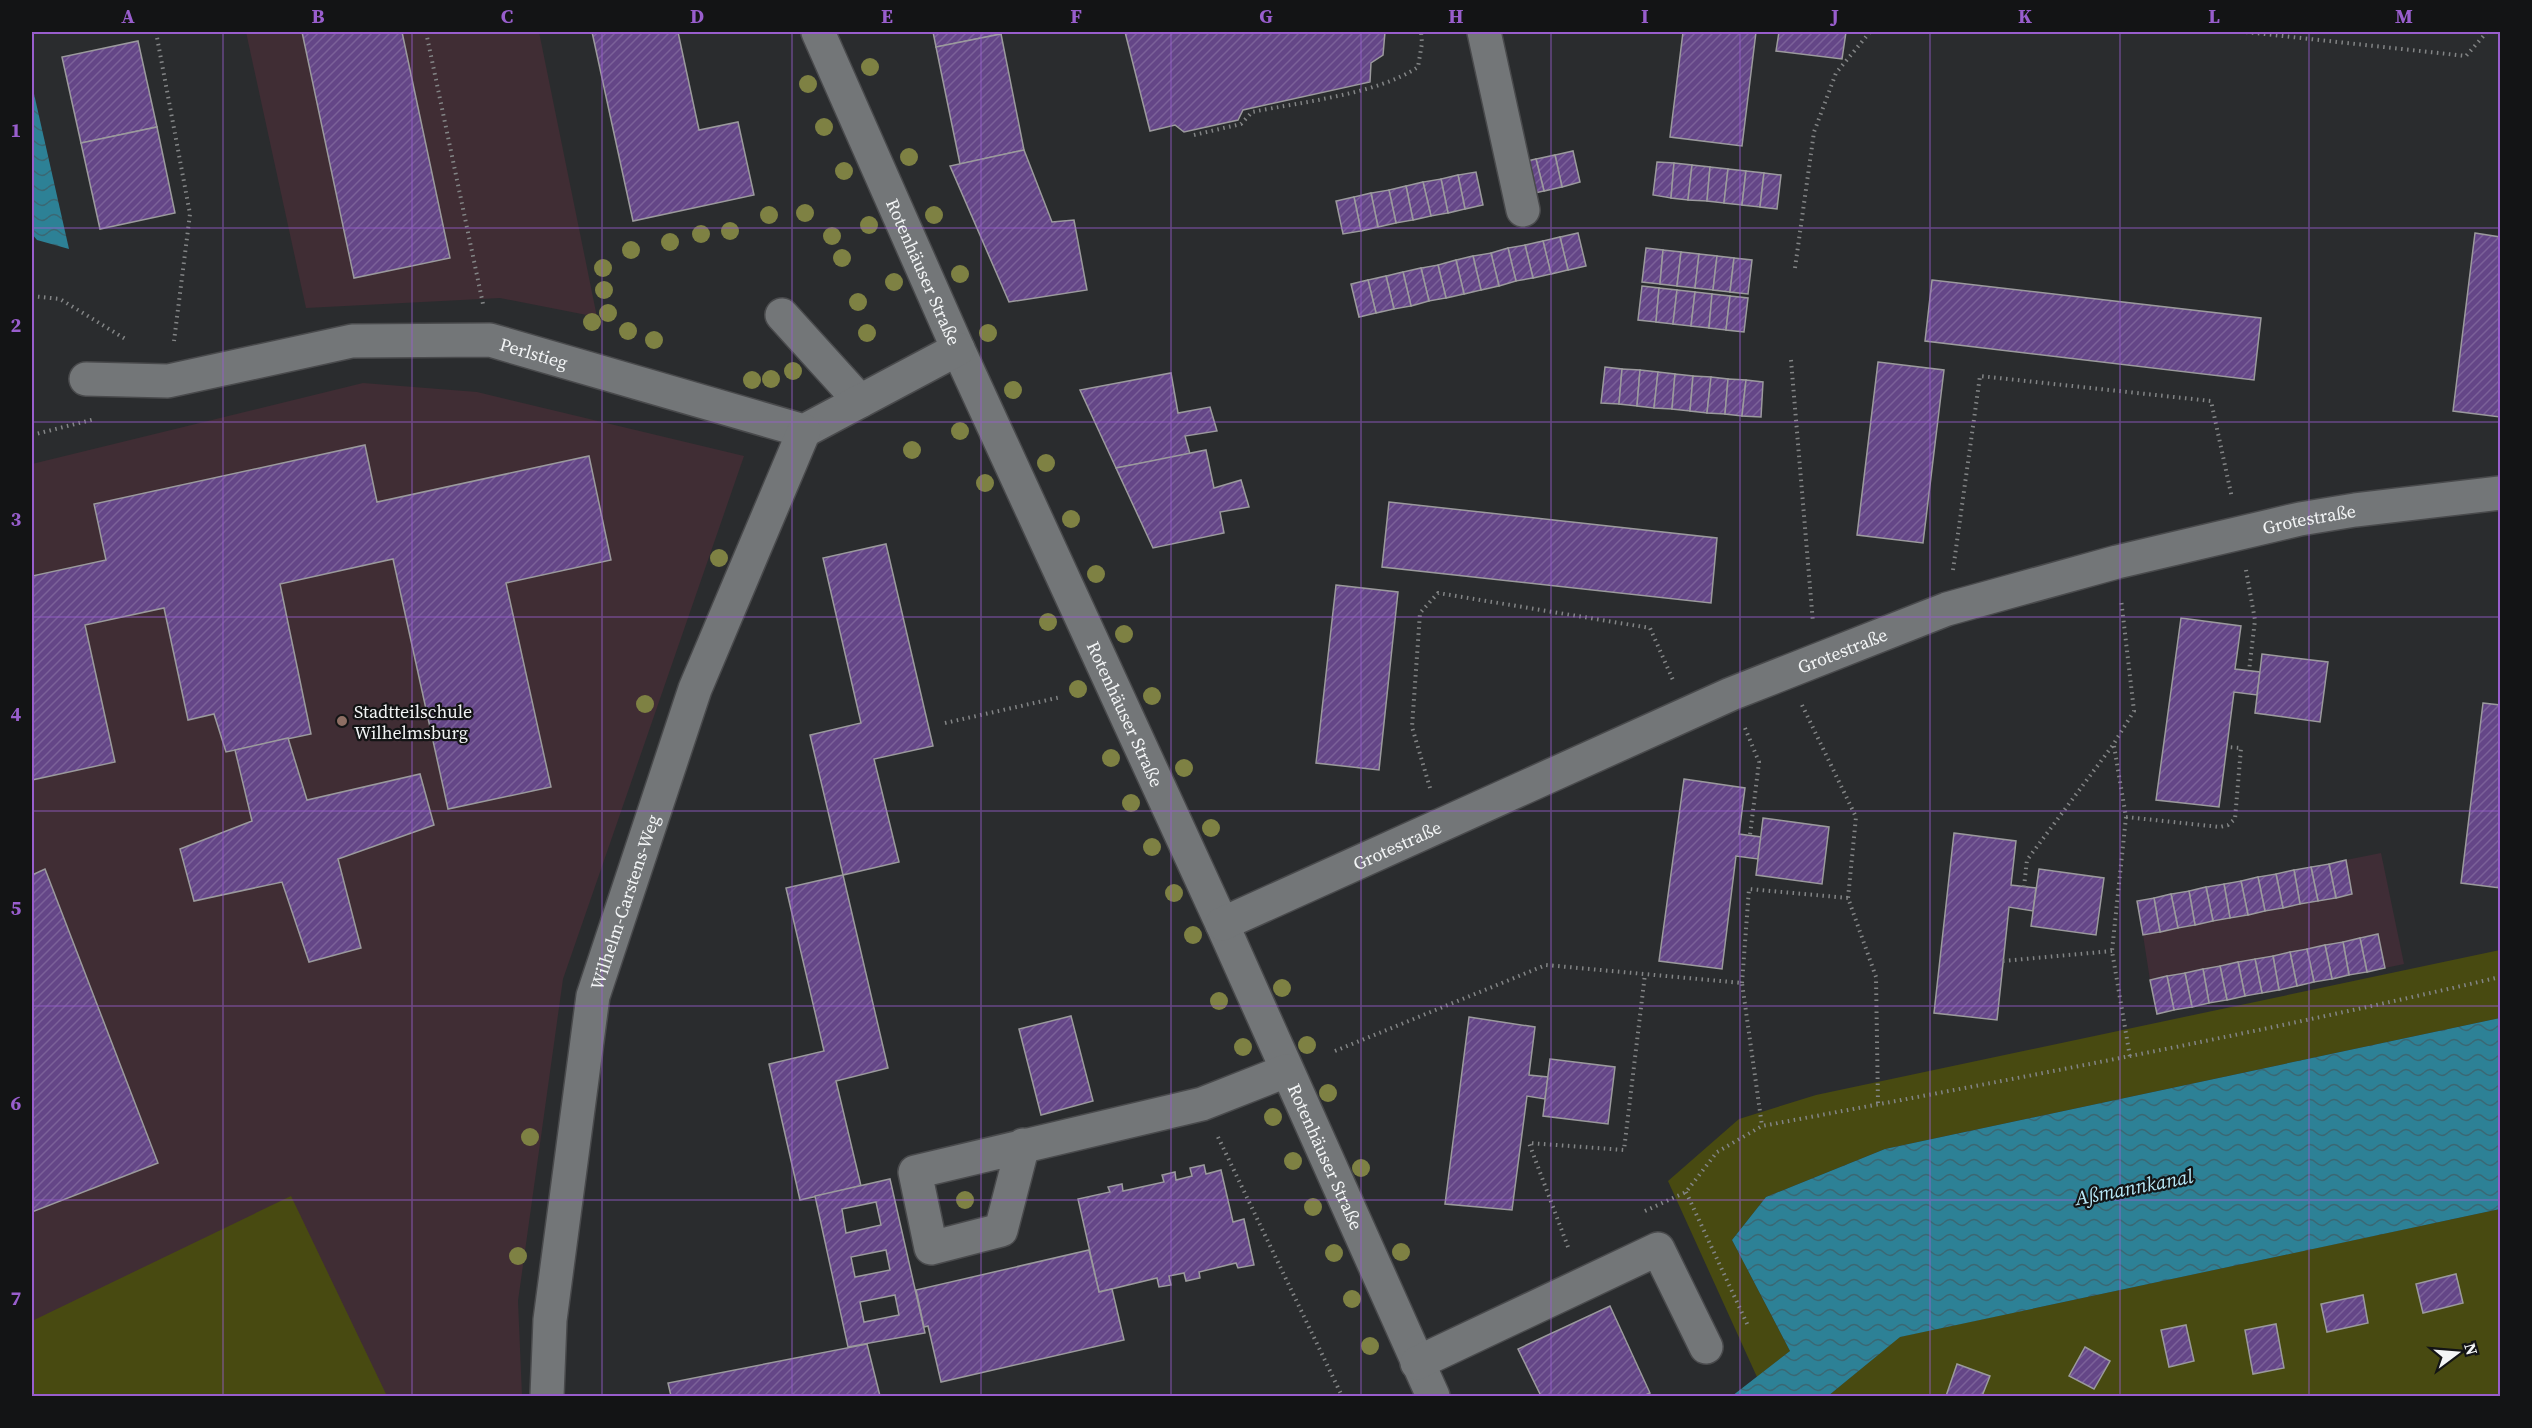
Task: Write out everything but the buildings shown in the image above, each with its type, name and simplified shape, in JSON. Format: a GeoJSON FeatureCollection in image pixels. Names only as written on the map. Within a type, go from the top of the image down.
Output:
{"type":"FeatureCollection","features":[{"type":"Feature","properties":{"kind":"street","name":"Rotenhäuser Straße"},"geometry":{"type":"LineString","coordinates":[[818,32],[958,349],[1222,924],[1433,1396]]}},
{"type":"Feature","properties":{"kind":"street"},"geometry":{"type":"LineString","coordinates":[[1484,32],[1523,210]]}},
{"type":"Feature","properties":{"kind":"street"},"geometry":{"type":"LineString","coordinates":[[782,315],[860,401]]}},
{"type":"Feature","properties":{"kind":"street","name":"Perlstieg"},"geometry":{"type":"LineString","coordinates":[[86,379],[168,381],[352,340],[490,340],[804,431]]}},
{"type":"Feature","properties":{"kind":"street"},"geometry":{"type":"LineString","coordinates":[[804,431],[958,349]]}},
{"type":"Feature","properties":{"kind":"street","name":"Wilhelm-Carstens-Weg"},"geometry":{"type":"LineString","coordinates":[[547,1396],[550,1320],[592,996],[695,689],[804,431]]}},
{"type":"Feature","properties":{"kind":"street","name":"Grotestraße"},"geometry":{"type":"LineString","coordinates":[[1222,924],[1731,694],[1947,609],[2117,562],[2300,519],[2355,510],[2500,493]]}},
{"type":"Feature","properties":{"kind":"street"},"geometry":{"type":"LineString","coordinates":[[1023,1145],[1202,1104],[1286,1071]]}},
{"type":"Feature","properties":{"kind":"street"},"geometry":{"type":"LineString","coordinates":[[1417,1363],[1658,1249],[1706,1347]]}},
{"type":"Feature","properties":{"kind":"path"},"geometry":{"type":"LineString","coordinates":[[156,32],[190,213],[168,381]]}},
{"type":"Feature","properties":{"kind":"path"},"geometry":{"type":"LineString","coordinates":[[426,32],[490,340]]}},
{"type":"Feature","properties":{"kind":"path"},"geometry":{"type":"LineString","coordinates":[[1194,135],[1241,124],[1252,112],[1378,86],[1401,79],[1418,67],[1422,42],[1421,32]]}},
{"type":"Feature","properties":{"kind":"path"},"geometry":{"type":"LineString","coordinates":[[1795,268],[1815,132],[1836,73],[1870,32]]}},
{"type":"Feature","properties":{"kind":"path"},"geometry":{"type":"LineString","coordinates":[[2246,32],[2466,56],[2487,32]]}},
{"type":"Feature","properties":{"kind":"path"},"geometry":{"type":"LineString","coordinates":[[32,296],[60,299],[108,328],[127,340],[168,381]]}},
{"type":"Feature","properties":{"kind":"path"},"geometry":{"type":"LineString","coordinates":[[1791,360],[1816,660],[1801,701],[1856,817],[1848,898],[1876,977],[1878,1104]]}},
{"type":"Feature","properties":{"kind":"path"},"geometry":{"type":"LineString","coordinates":[[1947,609],[1980,376],[2211,401],[2241,533],[2255,620],[2249,671]]}},
{"type":"Feature","properties":{"kind":"path"},"geometry":{"type":"LineString","coordinates":[[2024,887],[2027,860],[2113,745],[2134,711],[2117,562]]}},
{"type":"Feature","properties":{"kind":"path"},"geometry":{"type":"LineString","coordinates":[[1441,824],[1412,727],[1420,613],[1438,593],[1650,628],[1688,714]]}},
{"type":"Feature","properties":{"kind":"path"},"geometry":{"type":"LineString","coordinates":[[1731,694],[1759,762],[1750,835]]}},
{"type":"Feature","properties":{"kind":"path"},"geometry":{"type":"LineString","coordinates":[[945,723],[1061,697]]}},
{"type":"Feature","properties":{"kind":"path"},"geometry":{"type":"LineString","coordinates":[[2113,745],[2126,817],[2112,951],[2130,1058]]}},
{"type":"Feature","properties":{"kind":"path"},"geometry":{"type":"LineString","coordinates":[[2126,817],[2220,827],[2228,825],[2235,819],[2241,748],[2227,747]]}},
{"type":"Feature","properties":{"kind":"path"},"geometry":{"type":"LineString","coordinates":[[1762,1126],[1742,982],[1749,889],[1848,898]]}},
{"type":"Feature","properties":{"kind":"path"},"geometry":{"type":"LineString","coordinates":[[2003,961],[2112,951]]}},
{"type":"Feature","properties":{"kind":"path"},"geometry":{"type":"LineString","coordinates":[[1335,1051],[1545,965],[1742,982]]}},
{"type":"Feature","properties":{"kind":"path"},"geometry":{"type":"LineString","coordinates":[[1568,1247],[1529,1143],[1624,1150],[1645,974]]}},
{"type":"Feature","properties":{"kind":"path"},"geometry":{"type":"LineString","coordinates":[[1643,1212],[1686,1192],[1717,1152],[1762,1126],[2130,1058],[2387,1004],[2500,977]]}},
{"type":"Feature","properties":{"kind":"path"},"geometry":{"type":"LineString","coordinates":[[1202,1104],[1342,1396]]}},
{"type":"Feature","properties":{"kind":"path"},"geometry":{"type":"LineString","coordinates":[[1686,1192],[1749,1328]]}},
{"type":"Feature","properties":{"kind":"path"},"geometry":{"type":"LineString","coordinates":[[1557,1253],[1579,1242]]}},
{"type":"Feature","properties":{"kind":"shaded area"},"geometry":{"type":"Polygon","coordinates":[[[246,32],[539,32],[597,317],[500,298],[306,308],[246,32]]]}},
{"type":"Feature","properties":{"kind":"shaded area","name":"Stadtteilschule Wilhelmsburg"},"geometry":{"type":"Polygon","coordinates":[[[363,383],[477,392],[744,456],[563,979],[518,1301],[522,1396],[32,1396],[32,464],[363,383]]]}},
{"type":"Feature","properties":{"kind":"shaded area"},"geometry":{"type":"Polygon","coordinates":[[[2381,853],[2404,964],[2385,968],[2377,935],[2150,980],[2143,935],[2352,894],[2346,860],[2381,853]]]}},
{"type":"Feature","properties":{"kind":"shaded area"},"geometry":{"type":"Polygon","coordinates":[[[2500,950],[2500,1018],[1885,1149],[1766,1197],[1732,1240],[1790,1351],[1757,1377],[1668,1181],[1739,1119],[1816,1095],[2500,950]]]}},
{"type":"Feature","properties":{"kind":"shaded area"},"geometry":{"type":"Polygon","coordinates":[[[291,1196],[387,1396],[32,1396],[32,1321],[291,1196]]]}},
{"type":"Feature","properties":{"kind":"shaded area"},"geometry":{"type":"Polygon","coordinates":[[[2500,1209],[2500,1396],[1828,1396],[1899,1337],[2500,1209]]]}},
{"type":"Feature","properties":{"kind":"water"},"geometry":{"type":"Polygon","coordinates":[[[32,85],[69,249],[37,240],[32,234],[32,85]]]}},
{"type":"Feature","properties":{"kind":"water","name":"Aßmannkanal"},"geometry":{"type":"Polygon","coordinates":[[[2500,1018],[2500,1209],[1900,1337],[1828,1396],[1732,1396],[1790,1351],[1732,1240],[1766,1197],[1885,1149],[2500,1018]]]}},
{"type":"Feature","properties":{"kind":"place","name":"Stadtteilschule Wilhelmsburg"},"geometry":{"type":"Point","coordinates":[342,721]}}]}
